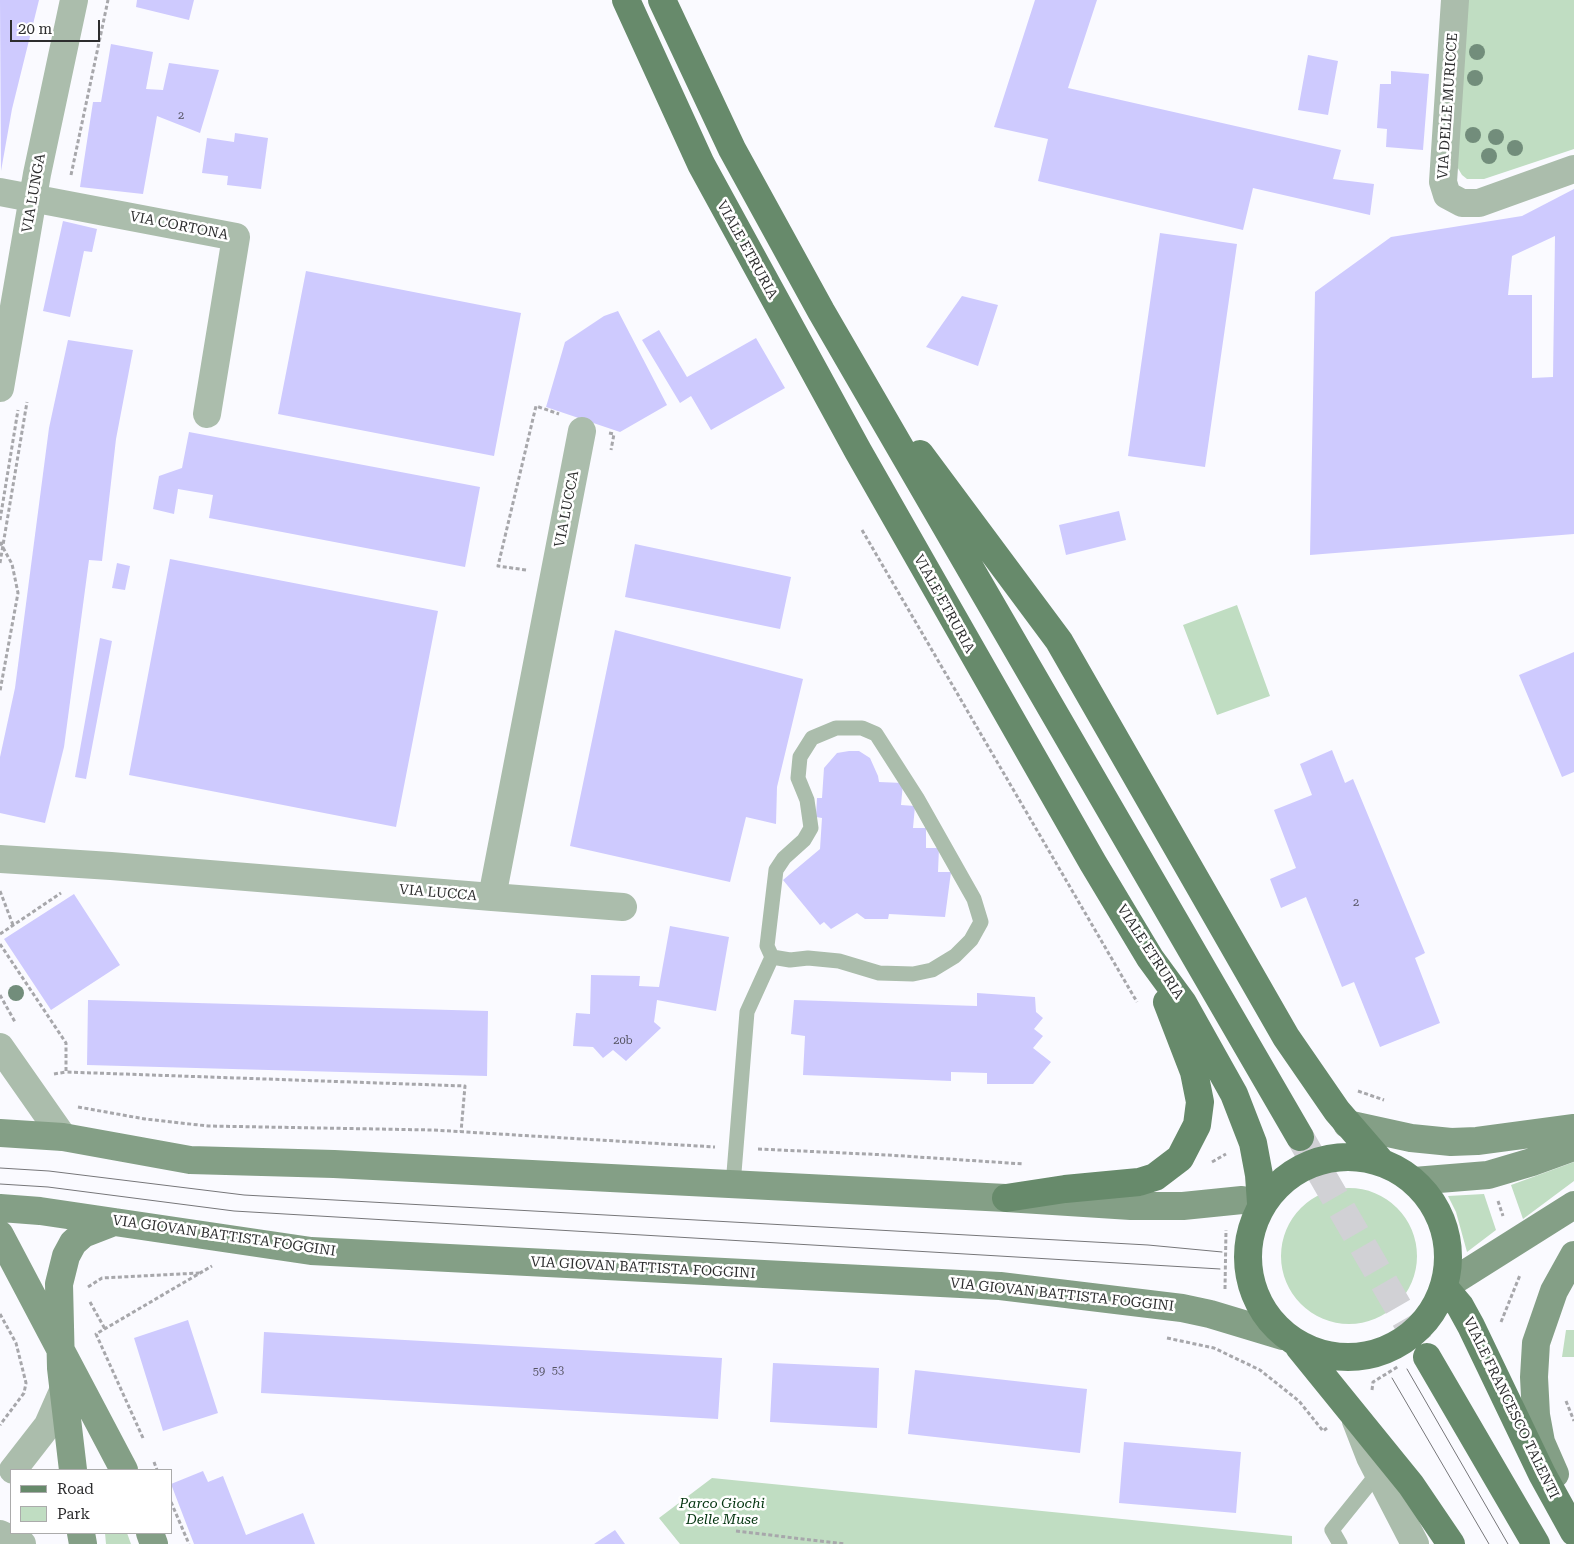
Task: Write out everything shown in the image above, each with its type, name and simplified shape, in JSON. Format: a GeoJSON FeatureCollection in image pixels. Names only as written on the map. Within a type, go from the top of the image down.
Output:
{"type":"FeatureCollection","features":[{"type":"Feature","properties":{"kind":"main road","name":"VIALE ETRURIA"},"geometry":{"type":"LineString","coordinates":[[626,0],[701,164],[867,468],[1150,958],[1182,1003],[1238,1102],[1256,1156],[1261,1203]]}},
{"type":"Feature","properties":{"kind":"main road"},"geometry":{"type":"LineString","coordinates":[[662,0],[732,149],[821,311],[1300,1136]]}},
{"type":"Feature","properties":{"kind":"main road"},"geometry":{"type":"LineString","coordinates":[[856,369],[990,545],[1059,641],[1286,1037],[1347,1124],[1382,1163],[1414,1181],[1434,1204],[1445,1229],[1449,1254],[1444,1287],[1434,1307],[1419,1326],[1401,1340],[1381,1351],[1364,1356],[1332,1356],[1291,1342]]}},
{"type":"Feature","properties":{"kind":"main road"},"geometry":{"type":"LineString","coordinates":[[1006,1198],[1065,1189],[1139,1182],[1155,1177],[1167,1169],[1185,1150],[1197,1125],[1200,1110],[1199,1094],[1194,1072],[1150,958]]}},
{"type":"Feature","properties":{"kind":"main road"},"geometry":{"type":"LineString","coordinates":[[1347,1124],[1411,1138],[1451,1142],[1476,1141],[1574,1128]]}},
{"type":"Feature","properties":{"kind":"main road"},"geometry":{"type":"LineString","coordinates":[[0,1133],[63,1137],[190,1160],[320,1164],[1006,1198],[1131,1206],[1184,1206],[1229,1200],[1261,1203]]}},
{"type":"Feature","properties":{"kind":"main road"},"geometry":{"type":"LineString","coordinates":[[1414,1181],[1488,1174],[1574,1147]]}},
{"type":"Feature","properties":{"kind":"main road"},"geometry":{"type":"LineString","coordinates":[[1382,1163],[1350,1158],[1322,1162],[1292,1174],[1261,1203],[1250,1234],[1248,1261],[1250,1276],[1253,1290],[1260,1305],[1411,1485],[1451,1544]]}},
{"type":"Feature","properties":{"kind":"main road"},"geometry":{"type":"LineString","coordinates":[[1444,1287],[1574,1205]]}},
{"type":"Feature","properties":{"kind":"main road","name":"VIA GIOVAN BATTISTA FOGGINI"},"geometry":{"type":"LineString","coordinates":[[0,1208],[116,1221],[181,1233],[311,1251],[1000,1286],[1172,1306],[1222,1318],[1291,1342]]}},
{"type":"Feature","properties":{"kind":"main road"},"geometry":{"type":"LineString","coordinates":[[73,1469],[59,1348],[58,1295],[68,1252],[73,1243],[83,1234],[116,1221]]}},
{"type":"Feature","properties":{"kind":"main road"},"geometry":{"type":"LineString","coordinates":[[0,1235],[123,1469]]}},
{"type":"Feature","properties":{"kind":"main road","name":"VIALE FRANCESCO TALENTI"},"geometry":{"type":"LineString","coordinates":[[1574,1255],[1554,1291],[1540,1329],[1534,1376],[1538,1429],[1545,1454],[1574,1512]]}},
{"type":"Feature","properties":{"kind":"main road","name":"VIALE FRANCESCO TALENTI"},"geometry":{"type":"LineString","coordinates":[[1444,1287],[1469,1320],[1542,1474],[1574,1532]]}},
{"type":"Feature","properties":{"kind":"main road"},"geometry":{"type":"LineString","coordinates":[[1427,1357],[1536,1544]]}},
{"type":"Feature","properties":{"kind":"street","name":"VIA LUNGA"},"geometry":{"type":"LineString","coordinates":[[0,388],[33,198],[74,0]]}},
{"type":"Feature","properties":{"kind":"street","name":"VIA DELLE MURICCE"},"geometry":{"type":"LineString","coordinates":[[1455,0],[1443,182],[1447,195],[1462,203],[1479,203],[1574,169]]}},
{"type":"Feature","properties":{"kind":"street"},"geometry":{"type":"LineString","coordinates":[[0,192],[33,198]]}},
{"type":"Feature","properties":{"kind":"street","name":"VIA CORTONA"},"geometry":{"type":"LineString","coordinates":[[33,198],[236,237],[207,414]]}},
{"type":"Feature","properties":{"kind":"street","name":"VIA LUCCA"},"geometry":{"type":"LineString","coordinates":[[0,859],[111,866],[492,898],[582,431]]}},
{"type":"Feature","properties":{"kind":"street"},"geometry":{"type":"LineString","coordinates":[[492,898],[623,907]]}},
{"type":"Feature","properties":{"kind":"street"},"geometry":{"type":"LineString","coordinates":[[0,1047],[63,1137]]}},
{"type":"Feature","properties":{"kind":"street"},"geometry":{"type":"LineString","coordinates":[[14,1469],[48,1425],[63,1391]]}},
{"type":"Feature","properties":{"kind":"street"},"geometry":{"type":"LineString","coordinates":[[1354,1415],[1378,1473],[1415,1544]]}},
{"type":"Feature","properties":{"kind":"street"},"geometry":{"type":"LineString","coordinates":[[0,1485],[10,1473]]}},
{"type":"Feature","properties":{"kind":"street"},"geometry":{"type":"LineString","coordinates":[[0,1534],[22,1544]]}},
{"type":"Feature","properties":{"kind":"lane"},"geometry":{"type":"LineString","coordinates":[[734,1185],[747,1012],[772,957],[767,946],[776,870],[784,858],[804,840],[811,828],[807,800],[798,778],[800,757],[812,738],[836,728],[862,728],[876,734],[917,798],[974,899],[981,922],[972,940],[955,956],[932,970],[913,974],[879,973],[839,961],[808,958],[790,960],[772,957]]}},
{"type":"Feature","properties":{"kind":"lane"},"geometry":{"type":"LineString","coordinates":[[1340,1544],[1332,1530],[1378,1473]]}},
{"type":"Feature","properties":{"kind":"path"},"geometry":{"type":"LineString","coordinates":[[70,180],[108,0]]}},
{"type":"Feature","properties":{"kind":"path"},"geometry":{"type":"LineString","coordinates":[[533,571],[498,566],[536,406]]}},
{"type":"Feature","properties":{"kind":"path"},"geometry":{"type":"LineString","coordinates":[[862,530],[1138,1003]]}},
{"type":"Feature","properties":{"kind":"path"},"geometry":{"type":"LineString","coordinates":[[0,542],[12,564],[18,593],[0,690]]}},
{"type":"Feature","properties":{"kind":"path"},"geometry":{"type":"LineString","coordinates":[[0,891],[13,925]]}},
{"type":"Feature","properties":{"kind":"path"},"geometry":{"type":"LineString","coordinates":[[0,934],[62,892]]}},
{"type":"Feature","properties":{"kind":"path"},"geometry":{"type":"LineString","coordinates":[[0,944],[66,1043],[66,1072]]}},
{"type":"Feature","properties":{"kind":"path"},"geometry":{"type":"LineString","coordinates":[[49,1075],[66,1072],[465,1086],[461,1132]]}},
{"type":"Feature","properties":{"kind":"path"},"geometry":{"type":"LineString","coordinates":[[70,1106],[145,1119],[208,1126],[461,1132],[736,1148],[888,1154],[1034,1165]]}},
{"type":"Feature","properties":{"kind":"path"},"geometry":{"type":"LineString","coordinates":[[1210,1163],[1227,1153]]}},
{"type":"Feature","properties":{"kind":"path"},"geometry":{"type":"LineString","coordinates":[[1496,1197],[1504,1221]]}},
{"type":"Feature","properties":{"kind":"path"},"geometry":{"type":"LineString","coordinates":[[1225,1228],[1227,1233],[1225,1289],[1222,1318],[1214,1348],[1250,1364],[1278,1382],[1300,1401],[1323,1431]]}},
{"type":"Feature","properties":{"kind":"path"},"geometry":{"type":"LineString","coordinates":[[144,1442],[96,1334],[215,1264]]}},
{"type":"Feature","properties":{"kind":"path"},"geometry":{"type":"LineString","coordinates":[[1499,1325],[1505,1318],[1519,1278],[1520,1267]]}},
{"type":"Feature","properties":{"kind":"path"},"geometry":{"type":"LineString","coordinates":[[102,1278],[200,1273]]}},
{"type":"Feature","properties":{"kind":"path"},"geometry":{"type":"LineString","coordinates":[[89,1300],[105,1329]]}},
{"type":"Feature","properties":{"kind":"path"},"geometry":{"type":"LineString","coordinates":[[0,1314],[16,1343],[26,1383],[24,1393],[0,1425]]}},
{"type":"Feature","properties":{"kind":"path"},"geometry":{"type":"LineString","coordinates":[[152,1459],[157,1469]]}},
{"type":"Feature","properties":{"kind":"path"},"geometry":{"type":"LineString","coordinates":[[736,1531],[845,1544]]}},
{"type":"Feature","properties":{"kind":"green space"},"geometry":{"type":"Polygon","coordinates":[[[1468,0],[1574,0],[1574,149],[1484,179],[1467,179],[1462,175],[1456,165],[1468,0]]]}},
{"type":"Feature","properties":{"kind":"green space"},"geometry":{"type":"Polygon","coordinates":[[[1237,605],[1270,696],[1217,715],[1183,625],[1237,605]]]}},
{"type":"Feature","properties":{"kind":"green space"},"geometry":{"type":"Polygon","coordinates":[[[1574,1162],[1574,1181],[1523,1219],[1511,1185],[1574,1162]]]}},
{"type":"Feature","properties":{"kind":"green space"},"geometry":{"type":"Polygon","coordinates":[[[1349,1188],[1375,1193],[1397,1208],[1412,1230],[1417,1256],[1412,1282],[1397,1304],[1375,1319],[1349,1324],[1323,1319],[1301,1304],[1286,1282],[1281,1256],[1286,1230],[1301,1208],[1323,1193],[1349,1188]]]}},
{"type":"Feature","properties":{"kind":"green space"},"geometry":{"type":"Polygon","coordinates":[[[1484,1194],[1496,1230],[1467,1252],[1456,1212],[1448,1196],[1484,1194]]]}},
{"type":"Feature","properties":{"kind":"green space"},"geometry":{"type":"Polygon","coordinates":[[[1566,1330],[1574,1330],[1574,1357],[1562,1357],[1566,1330]]]}},
{"type":"Feature","properties":{"kind":"green space","name":"Parco Giochi Delle Muse"},"geometry":{"type":"Polygon","coordinates":[[[712,1478],[1292,1536],[1292,1544],[680,1544],[659,1518],[712,1478]]]}},
{"type":"Feature","properties":{"kind":"green space"},"geometry":{"type":"Polygon","coordinates":[[[105,1534],[127,1534],[131,1544],[106,1544],[105,1534]]]}},
{"type":"Feature","properties":{"kind":"building"},"geometry":{"type":"Polygon","coordinates":[[[0,0],[39,0],[12,109],[1,171],[0,0]]]}},
{"type":"Feature","properties":{"kind":"building"},"geometry":{"type":"Polygon","coordinates":[[[137,0],[194,0],[189,20],[136,7],[137,0]]]}},
{"type":"Feature","properties":{"kind":"building"},"geometry":{"type":"Polygon","coordinates":[[[1035,0],[1097,0],[1068,88],[1341,150],[1333,179],[1374,184],[1370,215],[1253,188],[1243,230],[1038,181],[1048,139],[994,127],[1035,0]]]}},
{"type":"Feature","properties":{"kind":"building"},"geometry":{"type":"Polygon","coordinates":[[[111,44],[153,52],[146,89],[163,90],[169,63],[219,70],[200,133],[157,116],[143,194],[80,187],[93,102],[101,102],[111,44]]]}},
{"type":"Feature","properties":{"kind":"building"},"geometry":{"type":"Polygon","coordinates":[[[1308,55],[1338,61],[1328,115],[1298,110],[1308,55]]]}},
{"type":"Feature","properties":{"kind":"building"},"geometry":{"type":"Polygon","coordinates":[[[1391,71],[1429,74],[1423,150],[1386,147],[1387,129],[1377,128],[1380,84],[1391,84],[1391,71]]]}},
{"type":"Feature","properties":{"kind":"building"},"geometry":{"type":"Polygon","coordinates":[[[235,133],[268,138],[261,189],[227,185],[228,176],[202,173],[207,138],[234,142],[235,133]]]}},
{"type":"Feature","properties":{"kind":"building"},"geometry":{"type":"Polygon","coordinates":[[[1574,189],[1574,534],[1310,555],[1315,292],[1391,237],[1522,216],[1574,189]],[[1555,236],[1512,256],[1508,295],[1532,295],[1532,378],[1553,377],[1555,236]]]}},
{"type":"Feature","properties":{"kind":"building"},"geometry":{"type":"Polygon","coordinates":[[[63,221],[97,229],[92,252],[84,251],[70,317],[43,311],[63,221]]]}},
{"type":"Feature","properties":{"kind":"building"},"geometry":{"type":"Polygon","coordinates":[[[1160,233],[1237,244],[1205,467],[1128,456],[1160,233]]]}},
{"type":"Feature","properties":{"kind":"building"},"geometry":{"type":"Polygon","coordinates":[[[306,271],[521,313],[494,456],[278,414],[306,271]]]}},
{"type":"Feature","properties":{"kind":"building"},"geometry":{"type":"Polygon","coordinates":[[[962,296],[998,305],[978,366],[926,347],[962,296]]]}},
{"type":"Feature","properties":{"kind":"building"},"geometry":{"type":"Polygon","coordinates":[[[618,311],[667,405],[620,432],[546,407],[565,342],[604,316],[618,311]]]}},
{"type":"Feature","properties":{"kind":"building"},"geometry":{"type":"Polygon","coordinates":[[[659,330],[687,377],[756,338],[785,388],[711,430],[691,396],[680,403],[642,340],[659,330]]]}},
{"type":"Feature","properties":{"kind":"building"},"geometry":{"type":"Polygon","coordinates":[[[68,340],[133,350],[116,439],[102,561],[89,560],[64,747],[45,823],[0,813],[0,757],[15,688],[49,428],[68,340]]]}},
{"type":"Feature","properties":{"kind":"building"},"geometry":{"type":"Polygon","coordinates":[[[189,432],[480,487],[465,567],[209,518],[213,495],[178,489],[174,514],[153,509],[159,476],[182,468],[189,432]]]}},
{"type":"Feature","properties":{"kind":"building"},"geometry":{"type":"Polygon","coordinates":[[[1119,511],[1126,540],[1066,555],[1059,525],[1119,511]]]}},
{"type":"Feature","properties":{"kind":"building"},"geometry":{"type":"Polygon","coordinates":[[[635,544],[791,577],[780,629],[625,597],[635,544]]]}},
{"type":"Feature","properties":{"kind":"building"},"geometry":{"type":"Polygon","coordinates":[[[170,559],[438,611],[396,827],[129,775],[170,559]]]}},
{"type":"Feature","properties":{"kind":"building"},"geometry":{"type":"Polygon","coordinates":[[[117,563],[130,566],[125,590],[112,588],[117,563]]]}},
{"type":"Feature","properties":{"kind":"building"},"geometry":{"type":"Polygon","coordinates":[[[615,630],[803,679],[777,787],[776,824],[746,817],[730,882],[570,846],[615,630]]]}},
{"type":"Feature","properties":{"kind":"building"},"geometry":{"type":"Polygon","coordinates":[[[100,638],[112,641],[86,779],[75,777],[100,638]]]}},
{"type":"Feature","properties":{"kind":"building"},"geometry":{"type":"Polygon","coordinates":[[[1574,652],[1574,772],[1562,777],[1519,675],[1574,652]]]}},
{"type":"Feature","properties":{"kind":"building"},"geometry":{"type":"Polygon","coordinates":[[[1332,750],[1345,783],[1353,779],[1425,953],[1415,958],[1440,1023],[1380,1047],[1354,982],[1342,987],[1306,897],[1281,908],[1270,879],[1296,868],[1274,810],[1312,795],[1300,764],[1332,750]]]}},
{"type":"Feature","properties":{"kind":"building"},"geometry":{"type":"Polygon","coordinates":[[[859,751],[870,758],[879,782],[903,783],[901,805],[915,806],[913,828],[926,828],[926,848],[939,848],[938,872],[951,872],[945,917],[889,914],[888,919],[865,919],[857,913],[831,929],[824,922],[820,925],[783,880],[820,849],[822,818],[816,817],[817,798],[822,798],[824,768],[837,753],[859,751]]]}},
{"type":"Feature","properties":{"kind":"building"},"geometry":{"type":"Polygon","coordinates":[[[74,894],[120,965],[51,1010],[4,939],[74,894]]]}},
{"type":"Feature","properties":{"kind":"building"},"geometry":{"type":"Polygon","coordinates":[[[670,926],[729,937],[716,1011],[657,1000],[654,1022],[661,1028],[626,1061],[613,1050],[603,1058],[593,1047],[573,1046],[576,1013],[590,1014],[591,975],[640,976],[639,986],[659,987],[670,926]]]}},
{"type":"Feature","properties":{"kind":"building"},"geometry":{"type":"Polygon","coordinates":[[[977,993],[1035,997],[1036,1012],[1043,1018],[1034,1029],[1043,1036],[1033,1048],[1051,1062],[1033,1084],[987,1084],[987,1073],[951,1072],[951,1081],[803,1075],[805,1036],[791,1034],[794,1000],[977,1006],[977,993]]]}},
{"type":"Feature","properties":{"kind":"building"},"geometry":{"type":"Polygon","coordinates":[[[88,1000],[488,1011],[487,1076],[87,1065],[88,1000]]]}},
{"type":"Feature","properties":{"kind":"building"},"geometry":{"type":"Polygon","coordinates":[[[188,1320],[218,1413],[163,1431],[134,1338],[188,1320]]]}},
{"type":"Feature","properties":{"kind":"building"},"geometry":{"type":"Polygon","coordinates":[[[264,1332],[722,1358],[718,1419],[261,1393],[264,1332]]]}},
{"type":"Feature","properties":{"kind":"building"},"geometry":{"type":"Polygon","coordinates":[[[773,1363],[879,1368],[877,1428],[770,1422],[773,1363]]]}},
{"type":"Feature","properties":{"kind":"building"},"geometry":{"type":"Polygon","coordinates":[[[915,1370],[1087,1389],[1080,1453],[908,1434],[915,1370]]]}},
{"type":"Feature","properties":{"kind":"building"},"geometry":{"type":"Polygon","coordinates":[[[1124,1442],[1241,1452],[1236,1513],[1119,1503],[1124,1442]]]}},
{"type":"Feature","properties":{"kind":"building"},"geometry":{"type":"Polygon","coordinates":[[[203,1471],[208,1482],[223,1476],[246,1535],[303,1513],[315,1544],[194,1544],[172,1484],[203,1471]]]}},
{"type":"Feature","properties":{"kind":"building"},"geometry":{"type":"Polygon","coordinates":[[[615,1530],[625,1544],[594,1544],[615,1530]]]}},
{"type":"Feature","properties":{"kind":"tunnel"},"geometry":{"type":"LineString","coordinates":[[1300,1137],[1427,1357]]}},
{"type":"Feature","properties":{"kind":"tram line"},"geometry":{"type":"LineString","coordinates":[[0,1168],[49,1171],[244,1195],[1148,1245],[1222,1252]]}},
{"type":"Feature","properties":{"kind":"tram line"},"geometry":{"type":"LineString","coordinates":[[0,1184],[48,1187],[234,1211],[1220,1269]]}},
{"type":"Feature","properties":{"kind":"tram line"},"geometry":{"type":"LineString","coordinates":[[1407,1369],[1508,1544]]}},
{"type":"Feature","properties":{"kind":"tram line"},"geometry":{"type":"LineString","coordinates":[[1392,1378],[1489,1544]]}}]}
